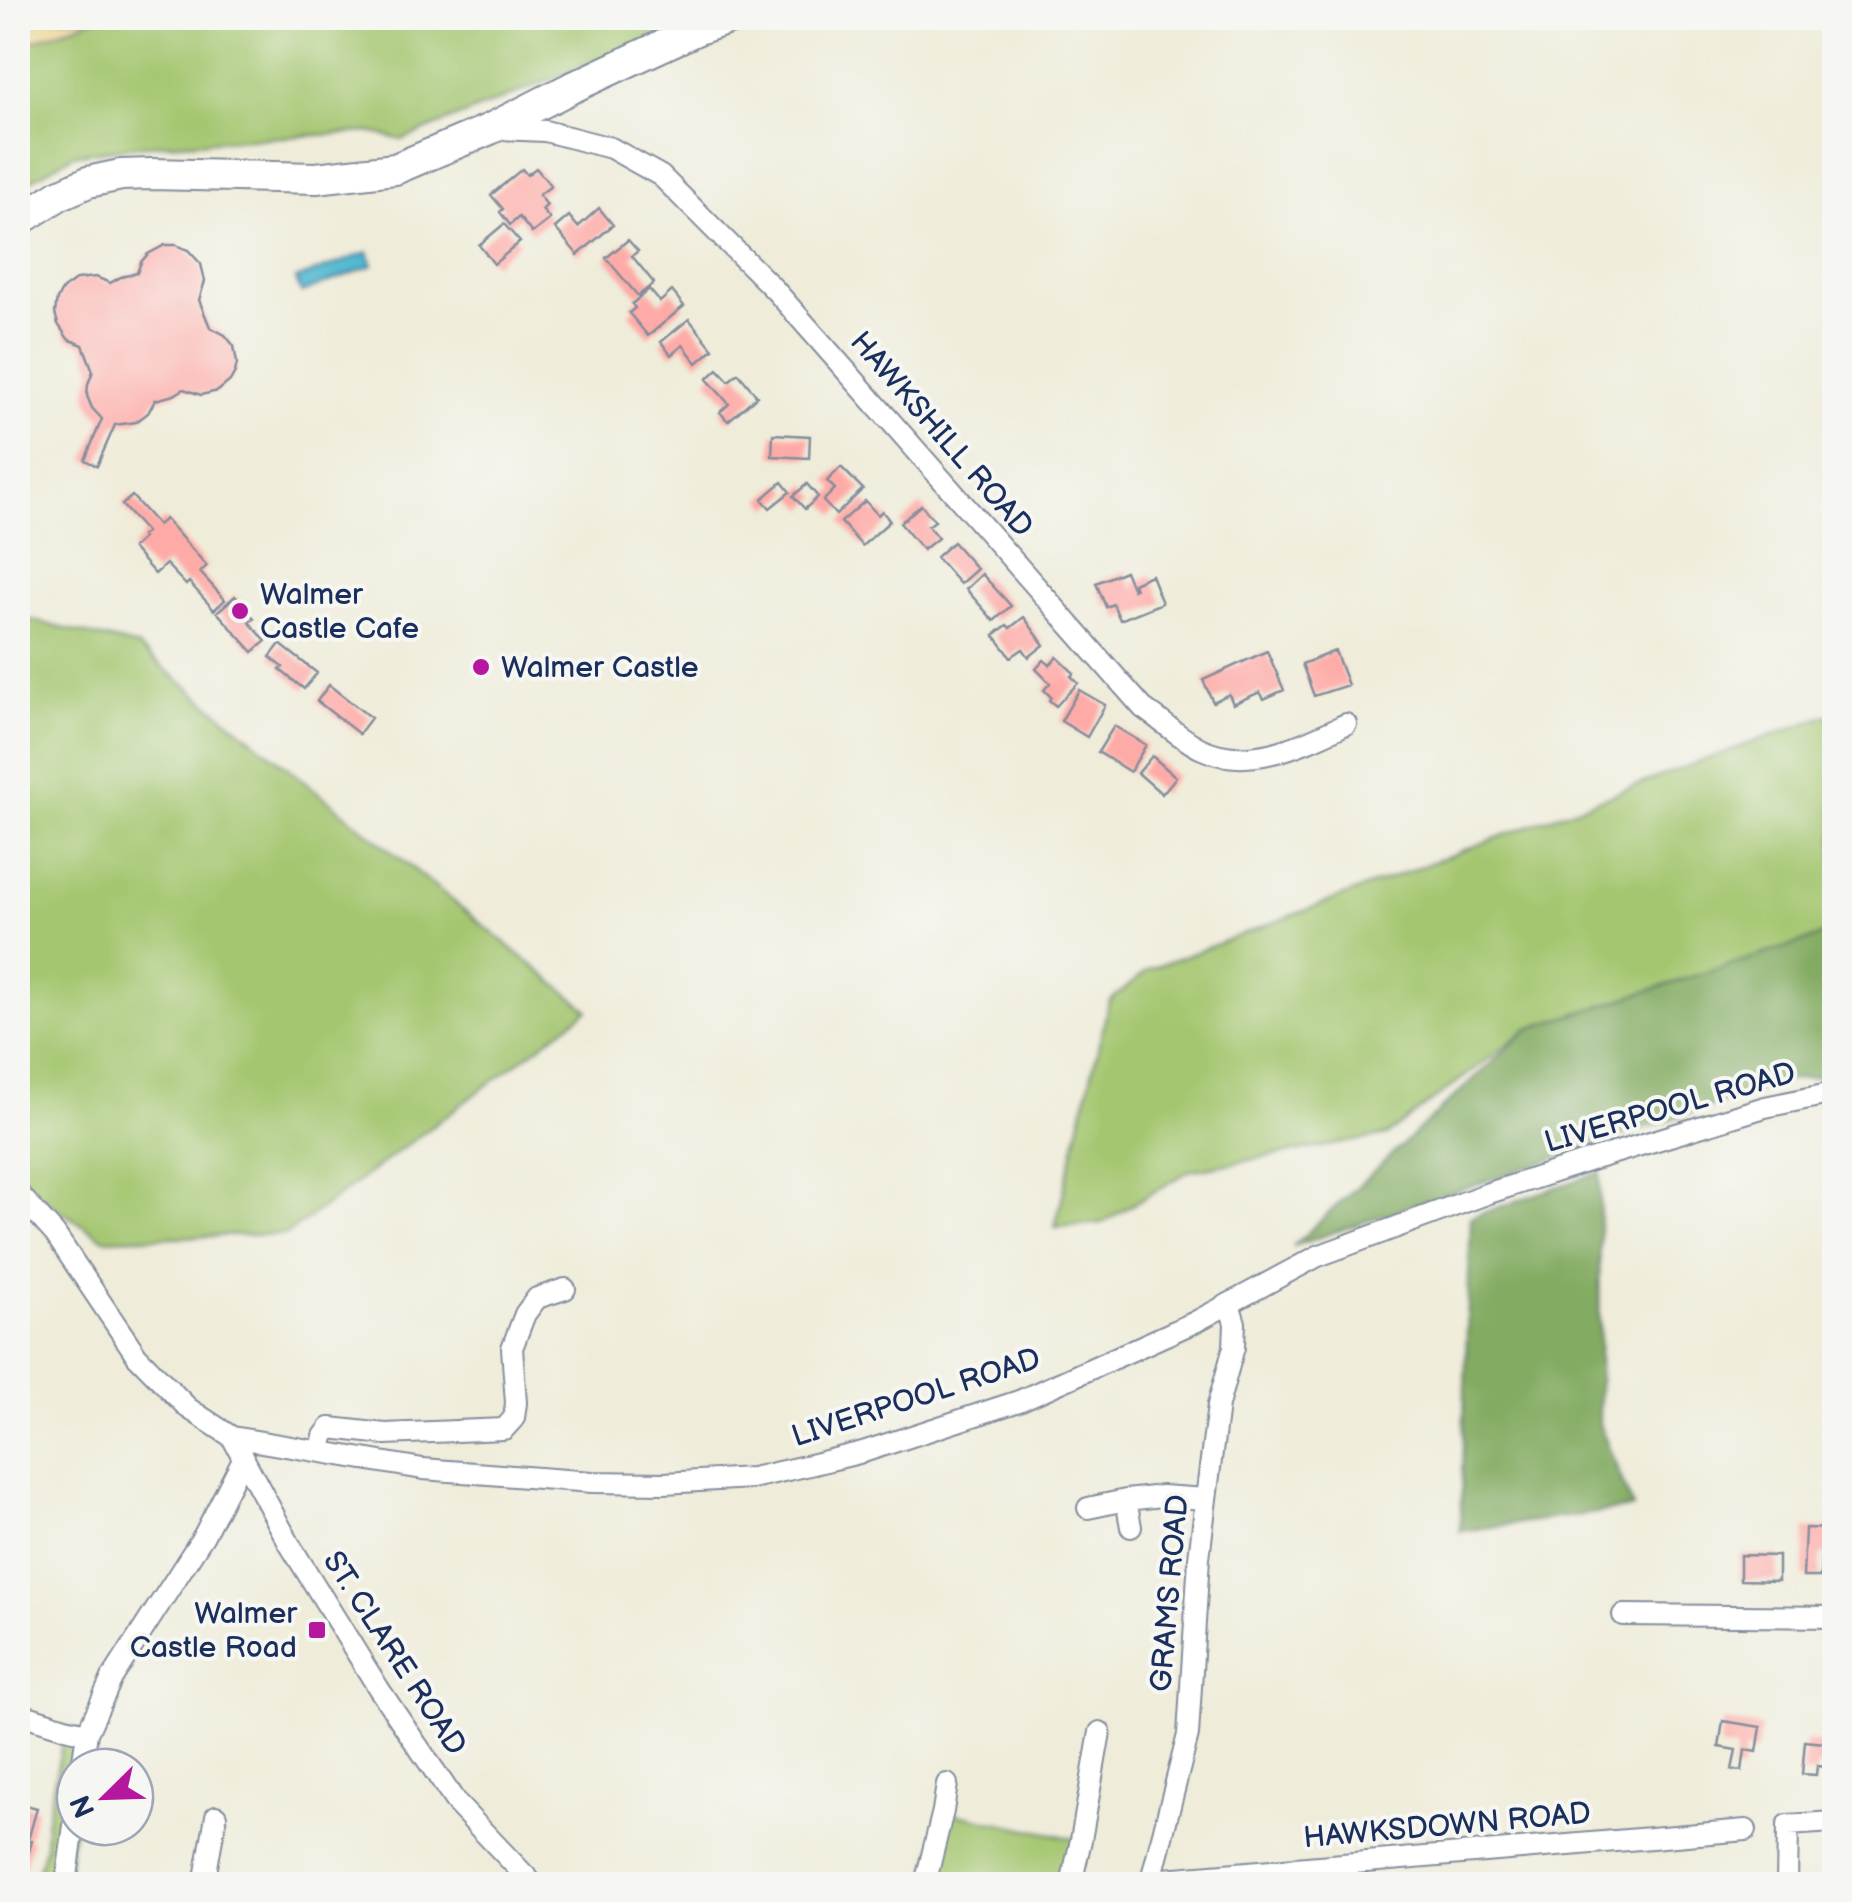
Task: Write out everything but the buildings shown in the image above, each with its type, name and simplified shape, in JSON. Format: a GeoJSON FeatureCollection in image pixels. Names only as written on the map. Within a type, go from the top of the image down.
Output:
{"type":"FeatureCollection","features":[{"type":"Feature","properties":{"kind":"street"},"geometry":{"type":"LineString","coordinates":[[18,221],[58,195],[88,182],[120,176],[316,178],[395,168],[490,129],[698,29],[731,18]]}},
{"type":"Feature","properties":{"kind":"street","name":"HAWKSHILL ROAD"},"geometry":{"type":"LineString","coordinates":[[490,129],[545,131],[611,148],[661,176],[775,290],[1143,708],[1200,748],[1221,755],[1257,756],[1299,746],[1346,724]]}},
{"type":"Feature","properties":{"kind":"street","name":"LIVERPOOL ROAD"},"geometry":{"type":"LineString","coordinates":[[18,1193],[55,1234],[137,1356],[188,1408],[232,1437],[423,1469],[592,1482],[664,1483],[752,1478],[863,1452],[1019,1400],[1229,1304],[1318,1256],[1489,1193],[1766,1107],[1834,1093]]}},
{"type":"Feature","properties":{"kind":"street"},"geometry":{"type":"LineString","coordinates":[[321,1451],[330,1428],[386,1434],[504,1429],[514,1418],[512,1348],[525,1314],[537,1298],[566,1289]]}},
{"type":"Feature","properties":{"kind":"street","name":"GRAMS ROAD"},"geometry":{"type":"LineString","coordinates":[[1151,1882],[1188,1735],[1199,1558],[1218,1405],[1234,1347],[1229,1304]]}},
{"type":"Feature","properties":{"kind":"street","name":"ST. CLARE ROAD"},"geometry":{"type":"LineString","coordinates":[[232,1437],[290,1545],[379,1689],[457,1804],[533,1884]]}},
{"type":"Feature","properties":{"kind":"street"},"geometry":{"type":"LineString","coordinates":[[85,1747],[87,1733],[112,1678],[204,1535],[244,1457]]}},
{"type":"Feature","properties":{"kind":"street"},"geometry":{"type":"LineString","coordinates":[[1088,1508],[1162,1496],[1206,1499]]}},
{"type":"Feature","properties":{"kind":"street"},"geometry":{"type":"LineString","coordinates":[[1126,1500],[1131,1528]]}},
{"type":"Feature","properties":{"kind":"street"},"geometry":{"type":"LineString","coordinates":[[1622,1616],[1834,1617]]}},
{"type":"Feature","properties":{"kind":"street"},"geometry":{"type":"LineString","coordinates":[[18,1713],[87,1733]]}},
{"type":"Feature","properties":{"kind":"street"},"geometry":{"type":"LineString","coordinates":[[1071,1884],[1100,1732]]}},
{"type":"Feature","properties":{"kind":"street"},"geometry":{"type":"LineString","coordinates":[[925,1884],[947,1784]]}},
{"type":"Feature","properties":{"kind":"street"},"geometry":{"type":"LineString","coordinates":[[204,1884],[214,1816]]}},
{"type":"Feature","properties":{"kind":"street"},"geometry":{"type":"LineString","coordinates":[[1787,1884],[1788,1825],[1834,1822]]}},
{"type":"Feature","properties":{"kind":"street","name":"HAWKSDOWN ROAD"},"geometry":{"type":"LineString","coordinates":[[1151,1882],[1746,1830]]}},
{"type":"Feature","properties":{"kind":"street"},"geometry":{"type":"LineString","coordinates":[[66,1884],[71,1847]]}},
{"type":"Feature","properties":{"kind":"green space"},"geometry":{"type":"Polygon","coordinates":[[[96,18],[702,18],[402,140],[370,132],[145,145],[73,155],[18,188],[18,47],[96,18]]]}},
{"type":"Feature","properties":{"kind":"green space"},"geometry":{"type":"Polygon","coordinates":[[[18,617],[138,647],[588,1010],[287,1234],[104,1239],[18,1183],[18,617]]]}},
{"type":"Feature","properties":{"kind":"green space"},"geometry":{"type":"Polygon","coordinates":[[[1834,713],[1834,932],[1528,1029],[1387,1135],[1189,1171],[1102,1223],[1055,1227],[1109,1002],[1148,970],[1834,713]]]}},
{"type":"Feature","properties":{"kind":"green space"},"geometry":{"type":"Polygon","coordinates":[[[1834,932],[1834,1075],[1789,1080],[1293,1246],[1528,1029],[1834,932]]]}},
{"type":"Feature","properties":{"kind":"green space"},"geometry":{"type":"Polygon","coordinates":[[[1600,1172],[1599,1424],[1633,1508],[1460,1531],[1471,1217],[1600,1172]]]}},
{"type":"Feature","properties":{"kind":"green space"},"geometry":{"type":"Polygon","coordinates":[[[65,1728],[87,1733],[82,1747],[61,1747],[65,1728]]]}},
{"type":"Feature","properties":{"kind":"green space"},"geometry":{"type":"Polygon","coordinates":[[[55,1778],[55,1847],[71,1847],[66,1884],[35,1884],[45,1846],[55,1778]]]}},
{"type":"Feature","properties":{"kind":"green space"},"geometry":{"type":"Polygon","coordinates":[[[943,1811],[1081,1840],[1071,1884],[925,1884],[943,1811]]]}},
{"type":"Feature","properties":{"kind":"sand"},"geometry":{"type":"Polygon","coordinates":[[[18,18],[95,18],[18,47],[18,18]]]}},
{"type":"Feature","properties":{"kind":"water"},"geometry":{"type":"Polygon","coordinates":[[[368,252],[373,265],[301,293],[296,279],[368,252]]]}},
{"type":"Feature","properties":{"kind":"place","name":"Walmer Castle Cafe"},"geometry":{"type":"Point","coordinates":[240,611]}},
{"type":"Feature","properties":{"kind":"place","name":"Walmer Castle"},"geometry":{"type":"Point","coordinates":[481,667]}},
{"type":"Feature","properties":{"kind":"place","name":"Walmer Castle Road"},"geometry":{"type":"Point","coordinates":[317,1630]}}]}
